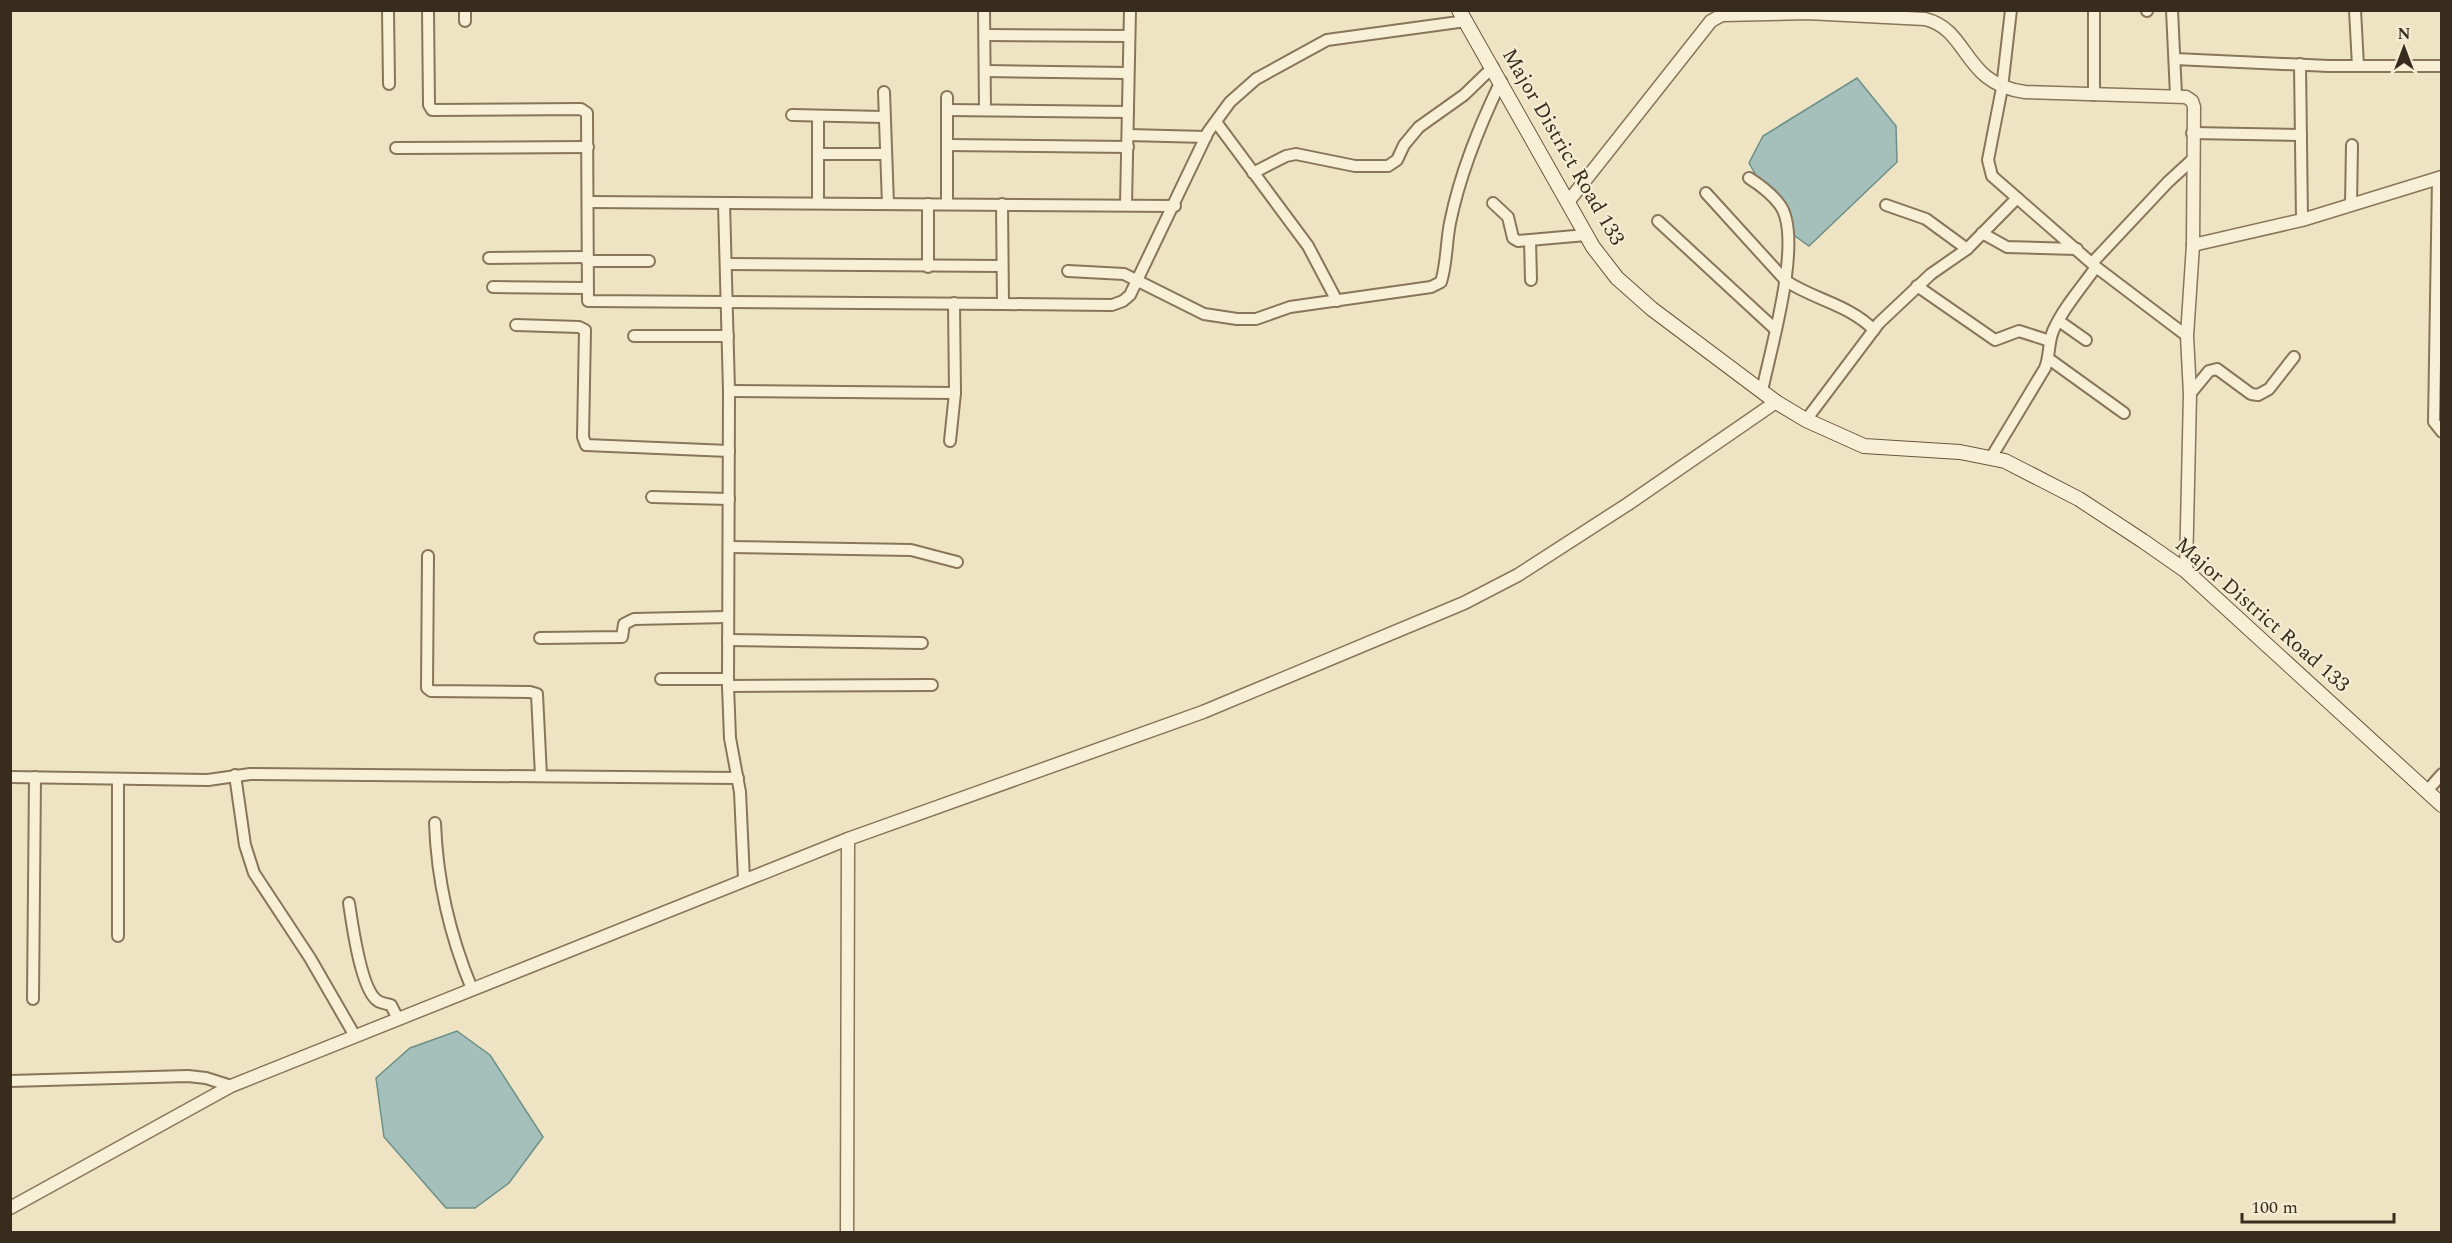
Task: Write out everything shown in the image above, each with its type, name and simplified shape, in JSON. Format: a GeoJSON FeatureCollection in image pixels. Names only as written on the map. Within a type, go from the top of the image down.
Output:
{"type":"FeatureCollection","features":[{"type":"Feature","properties":{"kind":"main road","name":"Major District Road 133"},"geometry":{"type":"LineString","coordinates":[[1462,16],[1501,81],[1586,235],[1600,257],[1637,296],[1776,402],[1806,420],[1864,446],[1992,456],[2015,465],[2079,499],[2186,571],[2442,805]]}},
{"type":"Feature","properties":{"kind":"street"},"geometry":{"type":"LineString","coordinates":[[388,10],[389,84]]}},
{"type":"Feature","properties":{"kind":"street"},"geometry":{"type":"LineString","coordinates":[[428,10],[429,108],[436,110],[581,109],[587,113],[586,299],[591,302],[727,303],[1112,305],[1123,301],[1130,295],[1206,137],[1230,102],[1256,79],[1327,40],[1462,16]]}},
{"type":"Feature","properties":{"kind":"street"},"geometry":{"type":"LineString","coordinates":[[984,10],[985,110]]}},
{"type":"Feature","properties":{"kind":"street"},"geometry":{"type":"LineString","coordinates":[[1126,205],[1130,10]]}},
{"type":"Feature","properties":{"kind":"street"},"geometry":{"type":"LineString","coordinates":[[2011,10],[2002,88],[1990,146],[1989,169],[2017,198],[2094,265],[2187,336]]}},
{"type":"Feature","properties":{"kind":"street"},"geometry":{"type":"LineString","coordinates":[[2094,10],[2094,95]]}},
{"type":"Feature","properties":{"kind":"street"},"geometry":{"type":"LineString","coordinates":[[2172,10],[2176,95]]}},
{"type":"Feature","properties":{"kind":"street"},"geometry":{"type":"LineString","coordinates":[[2355,10],[2358,66]]}},
{"type":"Feature","properties":{"kind":"street"},"geometry":{"type":"LineString","coordinates":[[1568,202],[1704,29],[1722,15],[1807,13],[1908,17],[1937,21],[1949,31],[1988,80],[2002,88],[2025,92],[2094,95],[2176,95],[2192,101],[2193,245],[2187,336],[2190,394],[2186,571]]}},
{"type":"Feature","properties":{"kind":"street"},"geometry":{"type":"LineString","coordinates":[[985,35],[1129,36]]}},
{"type":"Feature","properties":{"kind":"street"},"geometry":{"type":"LineString","coordinates":[[2175,59],[2358,66],[2442,66]]}},
{"type":"Feature","properties":{"kind":"street"},"geometry":{"type":"LineString","coordinates":[[2300,64],[2302,220]]}},
{"type":"Feature","properties":{"kind":"street"},"geometry":{"type":"LineString","coordinates":[[1252,173],[1286,156],[1296,154],[1355,166],[1388,166],[1397,160],[1404,146],[1419,127],[1464,95],[1493,67]]}},
{"type":"Feature","properties":{"kind":"street"},"geometry":{"type":"LineString","coordinates":[[985,71],[1128,73]]}},
{"type":"Feature","properties":{"kind":"street"},"geometry":{"type":"LineString","coordinates":[[1068,271],[1116,272],[1137,280],[1204,315],[1237,318],[1256,318],[1290,307],[1431,287],[1440,282],[1449,224],[1473,140],[1501,81]]}},
{"type":"Feature","properties":{"kind":"street"},"geometry":{"type":"LineString","coordinates":[[884,92],[888,204]]}},
{"type":"Feature","properties":{"kind":"street"},"geometry":{"type":"LineString","coordinates":[[947,97],[947,204]]}},
{"type":"Feature","properties":{"kind":"street"},"geometry":{"type":"LineString","coordinates":[[947,110],[1128,112]]}},
{"type":"Feature","properties":{"kind":"street"},"geometry":{"type":"LineString","coordinates":[[792,115],[884,117]]}},
{"type":"Feature","properties":{"kind":"street"},"geometry":{"type":"LineString","coordinates":[[818,116],[818,203]]}},
{"type":"Feature","properties":{"kind":"street"},"geometry":{"type":"LineString","coordinates":[[1215,122],[1238,149],[1252,173],[1308,246],[1337,301]]}},
{"type":"Feature","properties":{"kind":"street"},"geometry":{"type":"LineString","coordinates":[[2192,133],[2301,135]]}},
{"type":"Feature","properties":{"kind":"street"},"geometry":{"type":"LineString","coordinates":[[1128,135],[1206,137]]}},
{"type":"Feature","properties":{"kind":"street"},"geometry":{"type":"LineString","coordinates":[[947,145],[1128,147]]}},
{"type":"Feature","properties":{"kind":"street"},"geometry":{"type":"LineString","coordinates":[[2351,206],[2352,145]]}},
{"type":"Feature","properties":{"kind":"street"},"geometry":{"type":"LineString","coordinates":[[396,148],[588,147]]}},
{"type":"Feature","properties":{"kind":"street"},"geometry":{"type":"LineString","coordinates":[[819,154],[886,154]]}},
{"type":"Feature","properties":{"kind":"street"},"geometry":{"type":"LineString","coordinates":[[1992,456],[2049,359],[2049,341],[2094,265],[2168,182],[2192,160]]}},
{"type":"Feature","properties":{"kind":"street"},"geometry":{"type":"LineString","coordinates":[[1749,178],[1775,199],[1785,216],[1788,231],[1786,281],[1762,391]]}},
{"type":"Feature","properties":{"kind":"street"},"geometry":{"type":"LineString","coordinates":[[2193,245],[2302,220],[2440,178],[2434,422],[2442,432]]}},
{"type":"Feature","properties":{"kind":"street"},"geometry":{"type":"LineString","coordinates":[[1706,193],[1786,281],[1799,290],[1849,310],[1874,330]]}},
{"type":"Feature","properties":{"kind":"street"},"geometry":{"type":"LineString","coordinates":[[1806,420],[1874,330],[1917,286],[1967,249],[2017,198]]}},
{"type":"Feature","properties":{"kind":"street"},"geometry":{"type":"LineString","coordinates":[[588,202],[1174,206]]}},
{"type":"Feature","properties":{"kind":"street"},"geometry":{"type":"LineString","coordinates":[[724,203],[729,391],[728,682],[730,738],[738,778],[744,879]]}},
{"type":"Feature","properties":{"kind":"street"},"geometry":{"type":"LineString","coordinates":[[1493,203],[1508,217],[1513,238],[1518,241],[1586,235]]}},
{"type":"Feature","properties":{"kind":"street"},"geometry":{"type":"LineString","coordinates":[[927,204],[928,267]]}},
{"type":"Feature","properties":{"kind":"street"},"geometry":{"type":"LineString","coordinates":[[1002,204],[1003,304]]}},
{"type":"Feature","properties":{"kind":"street"},"geometry":{"type":"LineString","coordinates":[[1886,205],[1926,219],[1967,249]]}},
{"type":"Feature","properties":{"kind":"street"},"geometry":{"type":"LineString","coordinates":[[1658,221],[1775,329]]}},
{"type":"Feature","properties":{"kind":"street"},"geometry":{"type":"LineString","coordinates":[[1982,233],[2007,247],[2077,249]]}},
{"type":"Feature","properties":{"kind":"street"},"geometry":{"type":"LineString","coordinates":[[1530,240],[1531,280]]}},
{"type":"Feature","properties":{"kind":"street"},"geometry":{"type":"LineString","coordinates":[[489,258],[650,261]]}},
{"type":"Feature","properties":{"kind":"street"},"geometry":{"type":"LineString","coordinates":[[726,264],[1002,266]]}},
{"type":"Feature","properties":{"kind":"street"},"geometry":{"type":"LineString","coordinates":[[1917,286],[1995,340],[2019,331],[2049,341]]}},
{"type":"Feature","properties":{"kind":"street"},"geometry":{"type":"LineString","coordinates":[[493,287],[586,288]]}},
{"type":"Feature","properties":{"kind":"street"},"geometry":{"type":"LineString","coordinates":[[950,441],[955,393],[954,303]]}},
{"type":"Feature","properties":{"kind":"street"},"geometry":{"type":"LineString","coordinates":[[2059,321],[2086,340]]}},
{"type":"Feature","properties":{"kind":"street"},"geometry":{"type":"LineString","coordinates":[[516,325],[579,327],[585,330],[583,437],[586,444],[729,451]]}},
{"type":"Feature","properties":{"kind":"street"},"geometry":{"type":"LineString","coordinates":[[634,336],[728,336]]}},
{"type":"Feature","properties":{"kind":"street"},"geometry":{"type":"LineString","coordinates":[[2190,394],[2210,371],[2217,369],[2251,394],[2258,395],[2270,388],[2294,357]]}},
{"type":"Feature","properties":{"kind":"street"},"geometry":{"type":"LineString","coordinates":[[2049,359],[2124,413]]}},
{"type":"Feature","properties":{"kind":"street"},"geometry":{"type":"LineString","coordinates":[[729,391],[955,393]]}},
{"type":"Feature","properties":{"kind":"street"},"geometry":{"type":"LineString","coordinates":[[10,1208],[231,1086],[744,879],[848,839],[1203,712],[1464,603],[1518,575],[1608,517],[1776,402]]}},
{"type":"Feature","properties":{"kind":"street"},"geometry":{"type":"LineString","coordinates":[[652,497],[729,499]]}},
{"type":"Feature","properties":{"kind":"street"},"geometry":{"type":"LineString","coordinates":[[729,547],[910,550],[957,562]]}},
{"type":"Feature","properties":{"kind":"street"},"geometry":{"type":"LineString","coordinates":[[428,556],[427,688],[431,692],[530,692],[537,694],[541,776]]}},
{"type":"Feature","properties":{"kind":"street"},"geometry":{"type":"LineString","coordinates":[[540,638],[621,637],[624,624],[634,619],[728,617]]}},
{"type":"Feature","properties":{"kind":"street"},"geometry":{"type":"LineString","coordinates":[[728,640],[922,643]]}},
{"type":"Feature","properties":{"kind":"street"},"geometry":{"type":"LineString","coordinates":[[661,679],[932,685]]}},
{"type":"Feature","properties":{"kind":"street"},"geometry":{"type":"LineString","coordinates":[[2427,791],[2442,774]]}},
{"type":"Feature","properties":{"kind":"street"},"geometry":{"type":"LineString","coordinates":[[235,775],[245,845],[254,873],[310,958],[355,1036]]}},
{"type":"Feature","properties":{"kind":"street"},"geometry":{"type":"LineString","coordinates":[[10,777],[208,780],[235,775],[738,778]]}},
{"type":"Feature","properties":{"kind":"street"},"geometry":{"type":"LineString","coordinates":[[33,999],[35,777]]}},
{"type":"Feature","properties":{"kind":"street"},"geometry":{"type":"LineString","coordinates":[[118,779],[118,936]]}},
{"type":"Feature","properties":{"kind":"street"},"geometry":{"type":"LineString","coordinates":[[435,822],[439,870],[453,940],[472,989]]}},
{"type":"Feature","properties":{"kind":"street"},"geometry":{"type":"LineString","coordinates":[[847,1233],[848,839]]}},
{"type":"Feature","properties":{"kind":"street"},"geometry":{"type":"LineString","coordinates":[[349,903],[358,959],[372,993],[377,1001],[391,1005],[398,1019]]}},
{"type":"Feature","properties":{"kind":"street"},"geometry":{"type":"LineString","coordinates":[[10,1081],[188,1076],[206,1078],[231,1086]]}},
{"type":"Feature","properties":{"kind":"water"},"geometry":{"type":"Polygon","coordinates":[[[1857,78],[1896,126],[1897,162],[1809,246],[1788,231],[1749,163],[1763,136],[1857,78]]]}},
{"type":"Feature","properties":{"kind":"water"},"geometry":{"type":"Polygon","coordinates":[[[457,1031],[490,1055],[543,1137],[509,1183],[475,1208],[446,1208],[384,1137],[376,1078],[410,1048],[457,1031]]]}}]}
